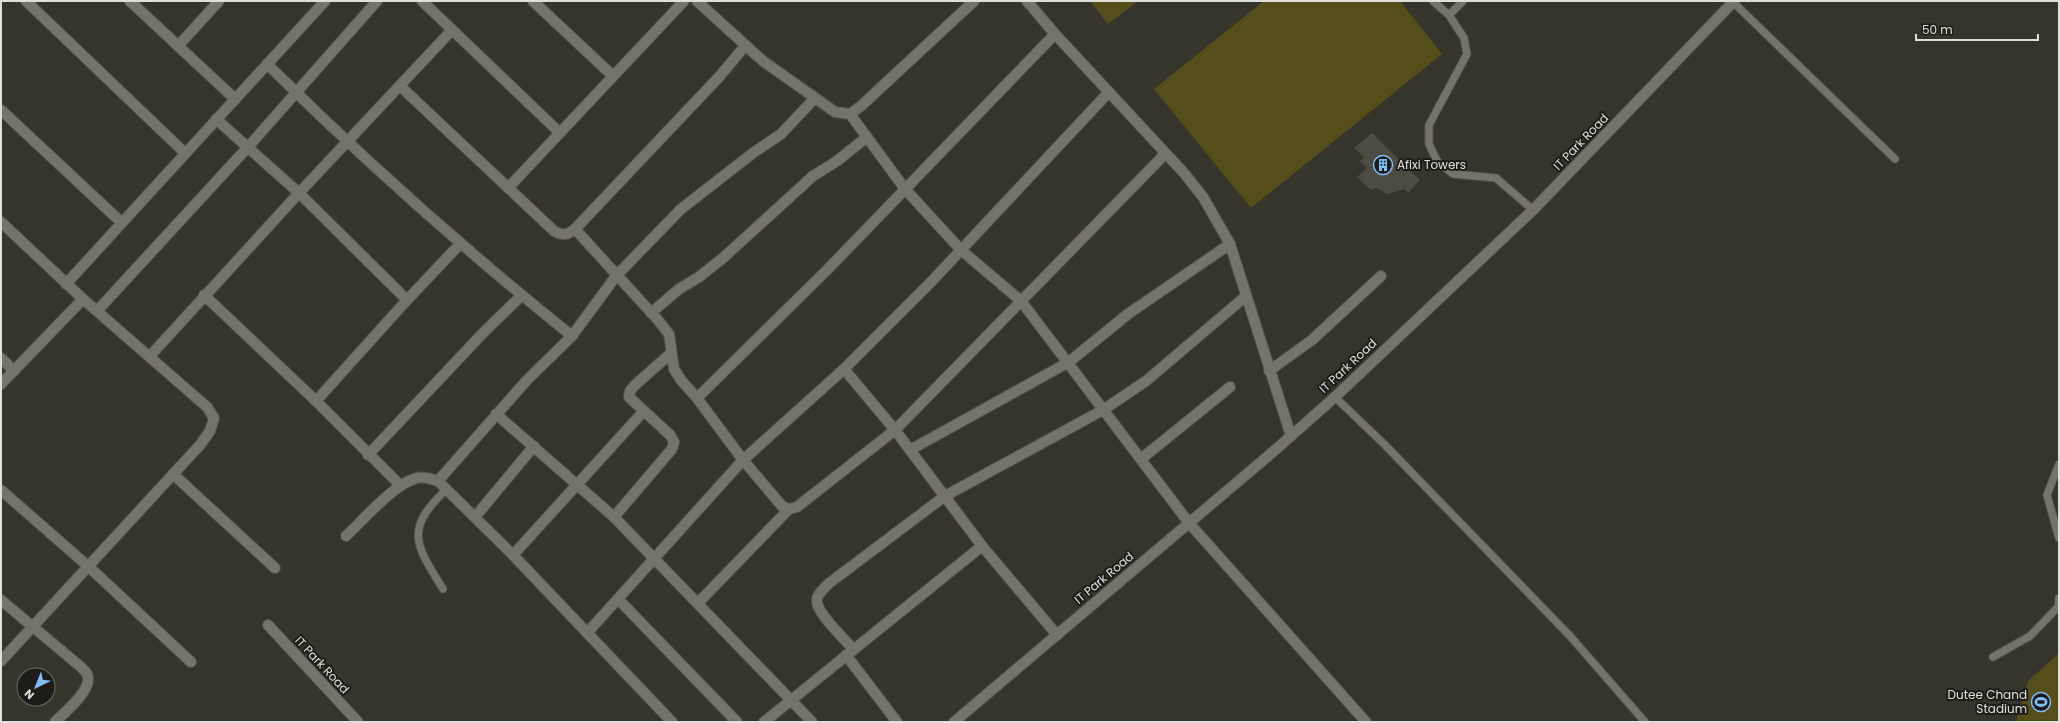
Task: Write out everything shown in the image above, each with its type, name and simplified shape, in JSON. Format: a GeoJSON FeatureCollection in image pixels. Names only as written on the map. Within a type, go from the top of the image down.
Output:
{"type":"FeatureCollection","features":[{"type":"Feature","properties":{"kind":"street"},"geometry":{"type":"LineString","coordinates":[[26,1],[185,153]]}},
{"type":"Feature","properties":{"kind":"street"},"geometry":{"type":"LineString","coordinates":[[130,1],[235,99]]}},
{"type":"Feature","properties":{"kind":"street"},"geometry":{"type":"LineString","coordinates":[[178,46],[219,1]]}},
{"type":"Feature","properties":{"kind":"street"},"geometry":{"type":"LineString","coordinates":[[66,284],[121,222],[325,1]]}},
{"type":"Feature","properties":{"kind":"street"},"geometry":{"type":"LineString","coordinates":[[97,311],[248,147],[377,1]]}},
{"type":"Feature","properties":{"kind":"street"},"geometry":{"type":"LineString","coordinates":[[422,1],[560,133]]}},
{"type":"Feature","properties":{"kind":"street"},"geometry":{"type":"LineString","coordinates":[[532,1],[613,76]]}},
{"type":"Feature","properties":{"kind":"street"},"geometry":{"type":"LineString","coordinates":[[508,188],[684,1]]}},
{"type":"Feature","properties":{"kind":"street"},"geometry":{"type":"LineString","coordinates":[[698,1],[745,46],[835,112],[850,114],[861,106],[974,1]]}},
{"type":"Feature","properties":{"kind":"street"},"geometry":{"type":"LineString","coordinates":[[1027,1],[1055,34],[1203,197],[1230,244],[1290,436]]}},
{"type":"Feature","properties":{"kind":"street","name":"IT Park Road"},"geometry":{"type":"LineString","coordinates":[[954,722],[1190,523],[1335,397],[1533,210],[1734,1]]}},
{"type":"Feature","properties":{"kind":"street"},"geometry":{"type":"LineString","coordinates":[[150,356],[299,192],[452,30]]}},
{"type":"Feature","properties":{"kind":"street"},"geometry":{"type":"LineString","coordinates":[[697,398],[827,270],[1055,34]]}},
{"type":"Feature","properties":{"kind":"street"},"geometry":{"type":"LineString","coordinates":[[400,86],[554,231],[562,235],[568,234],[575,229],[719,78],[745,46]]}},
{"type":"Feature","properties":{"kind":"street"},"geometry":{"type":"LineString","coordinates":[[267,64],[347,142],[460,244],[521,296],[572,336]]}},
{"type":"Feature","properties":{"kind":"street"},"geometry":{"type":"LineString","coordinates":[[587,633],[743,460],[844,369],[961,250],[1109,92]]}},
{"type":"Feature","properties":{"kind":"street"},"geometry":{"type":"LineString","coordinates":[[438,481],[496,414],[572,336],[616,276],[681,209],[753,153],[781,134],[815,98]]}},
{"type":"Feature","properties":{"kind":"street"},"geometry":{"type":"LineString","coordinates":[[1,110],[121,222]]}},
{"type":"Feature","properties":{"kind":"street"},"geometry":{"type":"LineString","coordinates":[[850,114],[905,189],[961,250],[1021,301],[1069,362],[1103,410],[1190,523],[1366,722]]}},
{"type":"Feature","properties":{"kind":"street"},"geometry":{"type":"LineString","coordinates":[[216,119],[299,192],[407,300]]}},
{"type":"Feature","properties":{"kind":"street"},"geometry":{"type":"LineString","coordinates":[[651,312],[679,289],[699,277],[723,258],[813,176],[867,137]]}},
{"type":"Feature","properties":{"kind":"street"},"geometry":{"type":"LineString","coordinates":[[698,603],[789,509],[797,507],[895,430],[1165,154]]}},
{"type":"Feature","properties":{"kind":"street"},"geometry":{"type":"LineString","coordinates":[[1,222],[82,299],[150,356],[207,408],[214,418],[210,431],[200,445],[1,661]]}},
{"type":"Feature","properties":{"kind":"street"},"geometry":{"type":"LineString","coordinates":[[575,229],[616,276],[651,312],[669,334],[674,369],[681,380],[697,398],[743,460],[782,506],[789,509]]}},
{"type":"Feature","properties":{"kind":"street"},"geometry":{"type":"LineString","coordinates":[[316,401],[407,300],[460,244]]}},
{"type":"Feature","properties":{"kind":"street"},"geometry":{"type":"LineString","coordinates":[[910,450],[1069,362],[1128,314],[1230,244]]}},
{"type":"Feature","properties":{"kind":"street"},"geometry":{"type":"LineString","coordinates":[[1269,371],[1312,340],[1381,276]]}},
{"type":"Feature","properties":{"kind":"street"},"geometry":{"type":"LineString","coordinates":[[204,295],[316,401],[400,486]]}},
{"type":"Feature","properties":{"kind":"street"},"geometry":{"type":"LineString","coordinates":[[368,455],[483,333],[521,296]]}},
{"type":"Feature","properties":{"kind":"street"},"geometry":{"type":"LineString","coordinates":[[897,722],[818,609],[816,600],[819,594],[828,584],[945,496],[1103,410],[1146,381],[1246,296]]}},
{"type":"Feature","properties":{"kind":"street"},"geometry":{"type":"LineString","coordinates":[[1,384],[82,299]]}},
{"type":"Feature","properties":{"kind":"street"},"geometry":{"type":"LineString","coordinates":[[614,517],[672,449],[674,442],[670,435],[643,412],[629,397],[630,391],[671,353]]}},
{"type":"Feature","properties":{"kind":"street"},"geometry":{"type":"LineString","coordinates":[[1,358],[14,371]]}},
{"type":"Feature","properties":{"kind":"street"},"geometry":{"type":"LineString","coordinates":[[844,369],[895,430],[982,546],[1057,635]]}},
{"type":"Feature","properties":{"kind":"street"},"geometry":{"type":"LineString","coordinates":[[1141,459],[1230,387]]}},
{"type":"Feature","properties":{"kind":"street"},"geometry":{"type":"LineString","coordinates":[[513,555],[643,412]]}},
{"type":"Feature","properties":{"kind":"street"},"geometry":{"type":"LineString","coordinates":[[496,414],[614,517],[812,722]]}},
{"type":"Feature","properties":{"kind":"street"},"geometry":{"type":"LineString","coordinates":[[475,517],[534,446]]}},
{"type":"Feature","properties":{"kind":"street"},"geometry":{"type":"LineString","coordinates":[[173,474],[275,568]]}},
{"type":"Feature","properties":{"kind":"street"},"geometry":{"type":"LineString","coordinates":[[346,536],[400,486],[417,478],[428,477],[438,481],[513,555],[672,722]]}},
{"type":"Feature","properties":{"kind":"street"},"geometry":{"type":"LineString","coordinates":[[1,490],[89,567],[191,662]]}},
{"type":"Feature","properties":{"kind":"street"},"geometry":{"type":"LineString","coordinates":[[764,722],[982,546]]}},
{"type":"Feature","properties":{"kind":"street"},"geometry":{"type":"LineString","coordinates":[[618,599],[737,722]]}},
{"type":"Feature","properties":{"kind":"street"},"geometry":{"type":"LineString","coordinates":[[1,600],[81,667],[87,674],[89,682],[87,690],[55,722]]}},
{"type":"Feature","properties":{"kind":"street","name":"IT Park Road"},"geometry":{"type":"LineString","coordinates":[[268,625],[358,722]]}},
{"type":"Feature","properties":{"kind":"lane"},"geometry":{"type":"LineString","coordinates":[[1433,1],[1449,15],[1464,38],[1467,54],[1429,125],[1429,144],[1437,161],[1453,174],[1496,178],[1533,210]]}},
{"type":"Feature","properties":{"kind":"lane"},"geometry":{"type":"LineString","coordinates":[[1449,15],[1464,1]]}},
{"type":"Feature","properties":{"kind":"lane"},"geometry":{"type":"LineString","coordinates":[[1734,1],[1895,159]]}},
{"type":"Feature","properties":{"kind":"lane"},"geometry":{"type":"LineString","coordinates":[[1335,397],[1384,445],[1570,636],[1645,722]]}},
{"type":"Feature","properties":{"kind":"lane"},"geometry":{"type":"LineString","coordinates":[[2059,464],[2048,495],[2059,538]]}},
{"type":"Feature","properties":{"kind":"lane"},"geometry":{"type":"LineString","coordinates":[[443,589],[425,560],[420,549],[418,536],[421,518],[429,505],[447,489]]}},
{"type":"Feature","properties":{"kind":"lane"},"geometry":{"type":"LineString","coordinates":[[1993,657],[2030,636],[2058,607],[2059,598]]}},
{"type":"Feature","properties":{"kind":"shaded area"},"geometry":{"type":"Polygon","coordinates":[[[1090,1],[1138,1],[1108,24],[1090,1]]]}},
{"type":"Feature","properties":{"kind":"shaded area"},"geometry":{"type":"Polygon","coordinates":[[[1264,1],[1400,1],[1442,54],[1251,208],[1154,89],[1264,1]]]}},
{"type":"Feature","properties":{"kind":"shaded area","name":"Dutee Chand Stadium"},"geometry":{"type":"Polygon","coordinates":[[[2059,653],[2059,722],[2016,722],[2028,681],[2059,653]]]}},
{"type":"Feature","properties":{"kind":"building","name":"Afixi Towers"},"geometry":{"type":"Polygon","coordinates":[[[1372,133],[1420,180],[1408,193],[1404,189],[1388,194],[1376,188],[1371,190],[1357,177],[1367,168],[1360,161],[1364,157],[1354,148],[1372,133]]]}},
{"type":"Feature","properties":{"kind":"place","name":"Afixi Towers"},"geometry":{"type":"Point","coordinates":[1383,165]}},
{"type":"Feature","properties":{"kind":"place","name":"Dutee Chand Stadium"},"geometry":{"type":"Point","coordinates":[2041,702]}}]}
